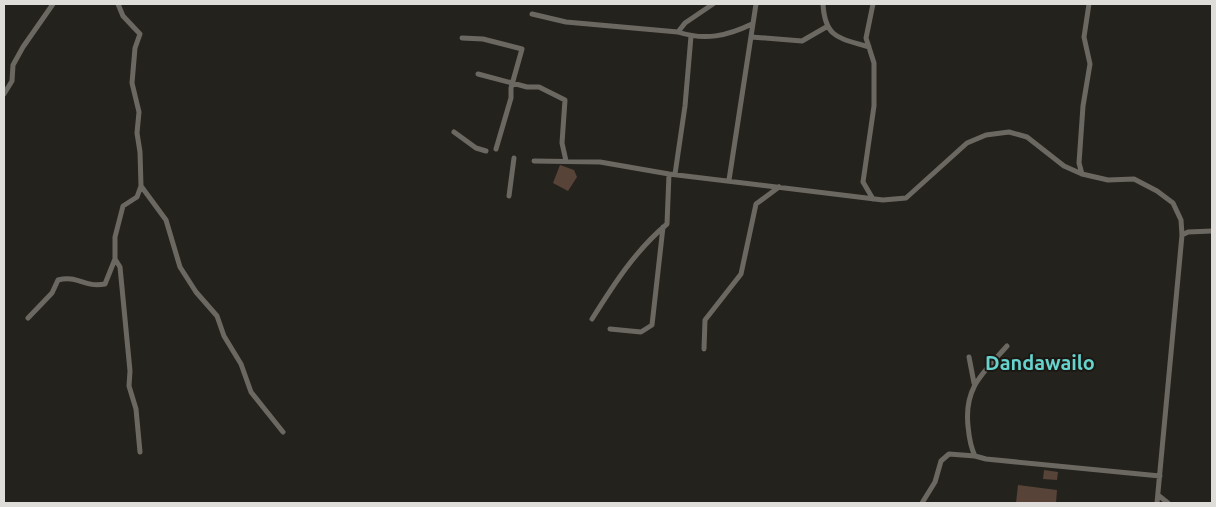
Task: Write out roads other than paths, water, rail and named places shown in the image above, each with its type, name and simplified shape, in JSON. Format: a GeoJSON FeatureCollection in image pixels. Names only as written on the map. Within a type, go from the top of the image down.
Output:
{"type":"FeatureCollection","features":[{"type":"Feature","properties":{"kind":"street"},"geometry":{"type":"LineString","coordinates":[[4,94],[12,81],[13,65],[23,47],[53,4]]}},
{"type":"Feature","properties":{"kind":"street"},"geometry":{"type":"LineString","coordinates":[[28,318],[52,293],[58,280],[69,277],[95,286],[105,284],[115,259],[115,237],[124,206],[137,197],[141,186],[140,152],[136,133],[139,112],[132,83],[135,48],[140,34],[123,16],[118,4]]}},
{"type":"Feature","properties":{"kind":"street"},"geometry":{"type":"LineString","coordinates":[[678,32],[685,23],[713,4]]}},
{"type":"Feature","properties":{"kind":"street"},"geometry":{"type":"LineString","coordinates":[[729,180],[756,4]]}},
{"type":"Feature","properties":{"kind":"street"},"geometry":{"type":"LineString","coordinates":[[823,4],[824,20],[833,34],[869,47]]}},
{"type":"Feature","properties":{"kind":"street"},"geometry":{"type":"LineString","coordinates":[[873,4],[866,38],[874,63],[874,106],[863,182],[873,199]]}},
{"type":"Feature","properties":{"kind":"street"},"geometry":{"type":"LineString","coordinates":[[1082,174],[1079,163],[1083,106],[1090,64],[1084,37],[1089,4]]}},
{"type":"Feature","properties":{"kind":"street"},"geometry":{"type":"LineString","coordinates":[[532,14],[566,22],[678,32],[691,36],[710,38],[736,31],[752,24]]}},
{"type":"Feature","properties":{"kind":"street"},"geometry":{"type":"LineString","coordinates":[[751,37],[802,41],[828,26]]}},
{"type":"Feature","properties":{"kind":"street"},"geometry":{"type":"LineString","coordinates":[[592,319],[626,266],[647,241],[667,224],[672,174],[684,106],[691,36]]}},
{"type":"Feature","properties":{"kind":"street"},"geometry":{"type":"LineString","coordinates":[[462,38],[483,39],[522,49],[512,83],[511,98],[496,149]]}},
{"type":"Feature","properties":{"kind":"street"},"geometry":{"type":"LineString","coordinates":[[478,74],[539,88],[565,100],[562,143],[566,161]]}},
{"type":"Feature","properties":{"kind":"street"},"geometry":{"type":"LineString","coordinates":[[454,132],[476,148],[486,151]]}},
{"type":"Feature","properties":{"kind":"street"},"geometry":{"type":"LineString","coordinates":[[534,161],[600,162],[672,174],[873,199],[906,198],[967,143],[986,135],[1009,132],[1027,137],[1064,166],[1082,174],[1108,180],[1128,181],[1134,179],[1157,191],[1173,203],[1181,220],[1182,235],[1157,503]]}},
{"type":"Feature","properties":{"kind":"street"},"geometry":{"type":"LineString","coordinates":[[509,196],[514,158]]}},
{"type":"Feature","properties":{"kind":"street"},"geometry":{"type":"LineString","coordinates":[[141,186],[166,220],[180,267],[196,292],[217,316],[224,336],[241,364],[251,392],[283,432]]}},
{"type":"Feature","properties":{"kind":"street"},"geometry":{"type":"LineString","coordinates":[[704,349],[705,320],[741,274],[756,204],[779,187]]}},
{"type":"Feature","properties":{"kind":"street"},"geometry":{"type":"LineString","coordinates":[[610,330],[640,332],[652,325],[663,226]]}},
{"type":"Feature","properties":{"kind":"street"},"geometry":{"type":"LineString","coordinates":[[1182,235],[1188,232],[1212,231]]}},
{"type":"Feature","properties":{"kind":"street"},"geometry":{"type":"LineString","coordinates":[[115,259],[120,267],[130,370],[129,386],[136,409],[140,452]]}},
{"type":"Feature","properties":{"kind":"street"},"geometry":{"type":"LineString","coordinates":[[976,456],[970,447],[966,410],[968,399],[974,383],[1007,346]]}},
{"type":"Feature","properties":{"kind":"street"},"geometry":{"type":"LineString","coordinates":[[969,357],[974,383]]}},
{"type":"Feature","properties":{"kind":"street"},"geometry":{"type":"LineString","coordinates":[[922,503],[935,482],[941,461],[949,454],[1160,476]]}},
{"type":"Feature","properties":{"kind":"street"},"geometry":{"type":"LineString","coordinates":[[1158,495],[1168,503]]}},
{"type":"Feature","properties":{"kind":"district","name":"Dandawailo"},"geometry":{"type":"Point","coordinates":[1040,362]}}]}
